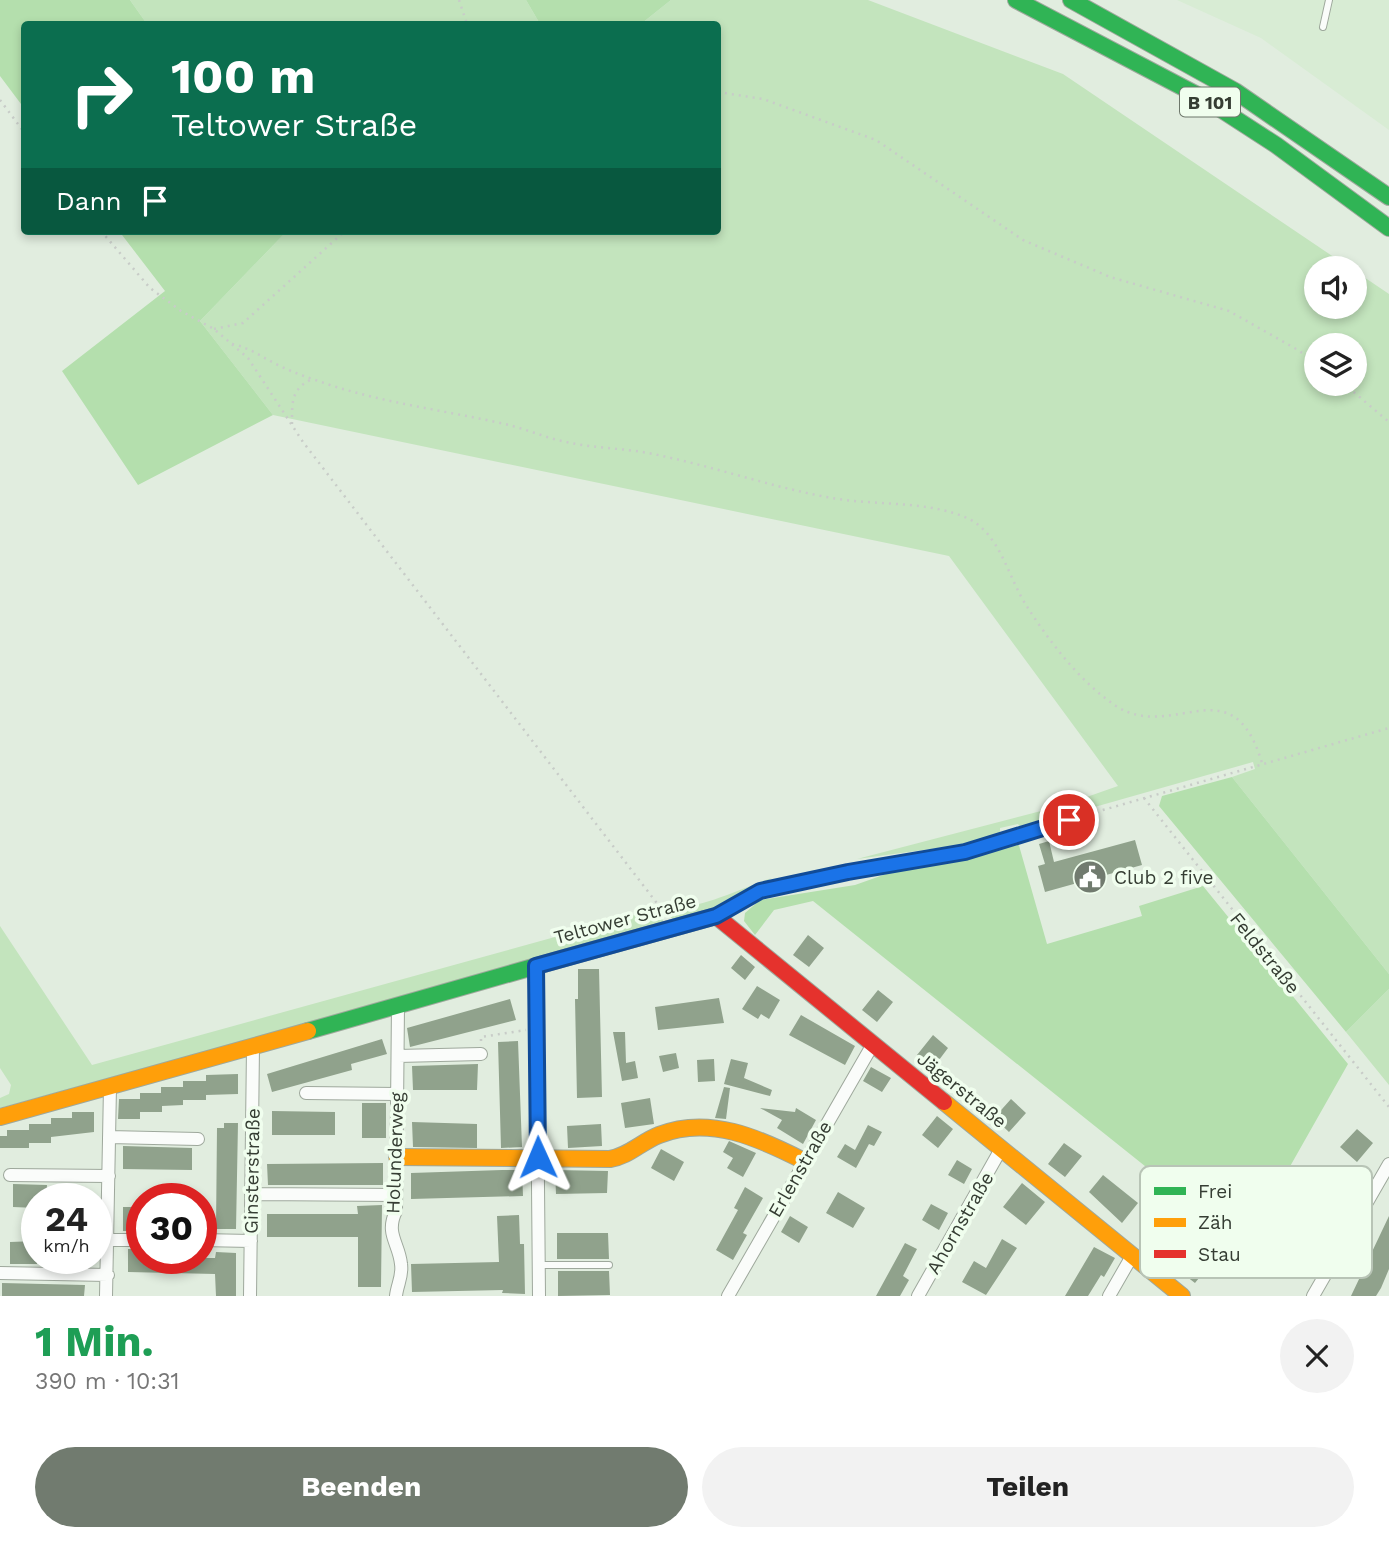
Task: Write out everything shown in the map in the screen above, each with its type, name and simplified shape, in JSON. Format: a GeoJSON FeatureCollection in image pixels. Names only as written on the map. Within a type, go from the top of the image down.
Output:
{"type":"FeatureCollection","features":[{"type":"Feature","properties":{"kind":"main road","name":"B 101"},"geometry":{"type":"LineString","coordinates":[[1016,0],[1113,47],[1208,101],[1312,171],[1389,228]]}},
{"type":"Feature","properties":{"kind":"main road","name":"B 101"},"geometry":{"type":"LineString","coordinates":[[1071,0],[1220,80],[1326,149],[1389,197]]}},
{"type":"Feature","properties":{"kind":"main road","name":"Teltower Straße"},"geometry":{"type":"LineString","coordinates":[[0,1116],[716,916]]}},
{"type":"Feature","properties":{"kind":"main road","name":"Jägerstraße"},"geometry":{"type":"LineString","coordinates":[[716,916],[1140,1262]]}},
{"type":"Feature","properties":{"kind":"main road"},"geometry":{"type":"LineString","coordinates":[[397,1157],[614,1159],[661,1134],[697,1127],[729,1128],[769,1142],[804,1161]]}},
{"type":"Feature","properties":{"kind":"main road","name":"Jägerstraße"},"geometry":{"type":"LineString","coordinates":[[1160,1278],[1182,1296]]}},
{"type":"Feature","properties":{"kind":"street"},"geometry":{"type":"LineString","coordinates":[[536,966],[540,1296]]}},
{"type":"Feature","properties":{"kind":"street","name":"Holunderweg"},"geometry":{"type":"LineString","coordinates":[[396,1296],[401,1280],[401,1261],[392,1241],[397,1157],[398,1006]]}},
{"type":"Feature","properties":{"kind":"street","name":"Erlenstraße"},"geometry":{"type":"LineString","coordinates":[[728,1296],[873,1044]]}},
{"type":"Feature","properties":{"kind":"street","name":"Ginsterstraße"},"geometry":{"type":"LineString","coordinates":[[250,1296],[253,1047]]}},
{"type":"Feature","properties":{"kind":"street"},"geometry":{"type":"LineString","coordinates":[[398,1056],[481,1054]]}},
{"type":"Feature","properties":{"kind":"street"},"geometry":{"type":"LineString","coordinates":[[108,1183],[110,1087]]}},
{"type":"Feature","properties":{"kind":"street"},"geometry":{"type":"LineString","coordinates":[[306,1093],[397,1094]]}},
{"type":"Feature","properties":{"kind":"street"},"geometry":{"type":"LineString","coordinates":[[109,1137],[198,1139]]}},
{"type":"Feature","properties":{"kind":"street","name":"Ahornstraße"},"geometry":{"type":"LineString","coordinates":[[918,1296],[1001,1149]]}},
{"type":"Feature","properties":{"kind":"street"},"geometry":{"type":"LineString","coordinates":[[1372,1194],[1389,1165]]}},
{"type":"Feature","properties":{"kind":"street"},"geometry":{"type":"LineString","coordinates":[[10,1175],[108,1177]]}},
{"type":"Feature","properties":{"kind":"street"},"geometry":{"type":"LineString","coordinates":[[251,1194],[396,1195]]}},
{"type":"Feature","properties":{"kind":"street"},"geometry":{"type":"LineString","coordinates":[[217,1240],[251,1241]]}},
{"type":"Feature","properties":{"kind":"street"},"geometry":{"type":"LineString","coordinates":[[1109,1296],[1132,1256]]}},
{"type":"Feature","properties":{"kind":"street"},"geometry":{"type":"LineString","coordinates":[[0,1273],[108,1275],[106,1296]]}},
{"type":"Feature","properties":{"kind":"street"},"geometry":{"type":"LineString","coordinates":[[1313,1296],[1323,1278]]}},
{"type":"Feature","properties":{"kind":"lane"},"geometry":{"type":"LineString","coordinates":[[1323,27],[1329,0]]}},
{"type":"Feature","properties":{"kind":"lane","name":"Teltower Straße"},"geometry":{"type":"LineString","coordinates":[[716,916],[760,891],[848,872],[965,852],[1087,815]]}},
{"type":"Feature","properties":{"kind":"lane"},"geometry":{"type":"LineString","coordinates":[[539,1265],[609,1265]]}},
{"type":"Feature","properties":{"kind":"path"},"geometry":{"type":"LineString","coordinates":[[459,0],[466,21]]}},
{"type":"Feature","properties":{"kind":"path"},"geometry":{"type":"LineString","coordinates":[[721,92],[763,99],[876,140],[1023,240],[1110,277],[1229,311],[1304,354]]}},
{"type":"Feature","properties":{"kind":"path"},"geometry":{"type":"LineString","coordinates":[[0,100],[21,128]]}},
{"type":"Feature","properties":{"kind":"path"},"geometry":{"type":"LineString","coordinates":[[104,235],[150,288],[180,311],[214,329],[248,358],[292,424],[675,928]]}},
{"type":"Feature","properties":{"kind":"path"},"geometry":{"type":"LineString","coordinates":[[214,329],[230,328],[243,323],[341,235]]}},
{"type":"Feature","properties":{"kind":"path"},"geometry":{"type":"LineString","coordinates":[[232,344],[249,348],[280,366],[312,379],[381,400],[510,425],[562,442],[603,450],[646,453],[830,498],[946,512],[968,519],[994,543],[1024,602],[1095,690],[1134,715],[1152,717],[1214,709],[1230,713],[1246,725],[1260,763]]}},
{"type":"Feature","properties":{"kind":"path"},"geometry":{"type":"LineString","coordinates":[[292,424],[293,394],[298,386],[312,379]]}},
{"type":"Feature","properties":{"kind":"path"},"geometry":{"type":"LineString","coordinates":[[1358,396],[1389,422]]}},
{"type":"Feature","properties":{"kind":"path"},"geometry":{"type":"LineString","coordinates":[[1087,815],[1389,728]]}},
{"type":"Feature","properties":{"kind":"path","name":"Feldstraße"},"geometry":{"type":"LineString","coordinates":[[1143,798],[1389,1107]]}},
{"type":"Feature","properties":{"kind":"path"},"geometry":{"type":"LineString","coordinates":[[481,1054],[481,1037],[505,1031],[536,1029]]}},
{"type":"Feature","properties":{"kind":"shaded area"},"geometry":{"type":"Polygon","coordinates":[[[130,0],[526,0],[538,21],[145,21],[130,0]]]}},
{"type":"Feature","properties":{"kind":"shaded area"},"geometry":{"type":"Polygon","coordinates":[[[671,0],[868,0],[1063,74],[1332,256],[1304,256],[1304,319],[1367,319],[1367,279],[1389,294],[1389,974],[1232,777],[1255,769],[1253,762],[1091,808],[1082,804],[1020,827],[1018,824],[1000,828],[1000,836],[982,842],[857,859],[1064,805],[1118,786],[949,556],[273,415],[200,321],[283,235],[721,235],[721,21],[645,21],[671,0]]]}},
{"type":"Feature","properties":{"kind":"shaded area"},"geometry":{"type":"Polygon","coordinates":[[[1177,0],[1389,0],[1389,130],[1261,38],[1177,0]]]}},
{"type":"Feature","properties":{"kind":"shaded area"},"geometry":{"type":"Polygon","coordinates":[[[772,878],[716,907],[676,919],[671,918],[663,905],[686,907],[717,899],[772,878]]]}},
{"type":"Feature","properties":{"kind":"shaded area"},"geometry":{"type":"Polygon","coordinates":[[[654,904],[665,924],[0,1108],[0,1098],[9,1094],[11,1085],[0,1068],[0,926],[92,1065],[638,914],[654,904]]]}},
{"type":"Feature","properties":{"kind":"shaded area"},"geometry":{"type":"Polygon","coordinates":[[[1389,989],[1389,1085],[1346,1032],[1389,989]]]}},
{"type":"Feature","properties":{"kind":"green space"},"geometry":{"type":"Polygon","coordinates":[[[0,0],[130,0],[145,21],[21,21],[21,104],[0,76],[0,0]]]}},
{"type":"Feature","properties":{"kind":"green space"},"geometry":{"type":"Polygon","coordinates":[[[526,0],[671,0],[645,21],[538,21],[526,0]]]}},
{"type":"Feature","properties":{"kind":"green space"},"geometry":{"type":"Polygon","coordinates":[[[122,235],[283,235],[200,321],[273,415],[138,485],[62,371],[165,291],[122,235]]]}},
{"type":"Feature","properties":{"kind":"green space"},"geometry":{"type":"Polygon","coordinates":[[[1232,777],[1389,974],[1389,989],[1346,1032],[1159,806],[1162,796],[1232,777]]]}},
{"type":"Feature","properties":{"kind":"green space"},"geometry":{"type":"Polygon","coordinates":[[[1018,842],[1047,944],[1142,916],[1139,906],[1203,886],[1348,1064],[1290,1166],[1145,1166],[813,901],[774,910],[755,935],[744,921],[745,913],[760,900],[855,885],[889,873],[1018,842]]]}},
{"type":"Feature","properties":{"kind":"building"},"geometry":{"type":"Polygon","coordinates":[[[1135,840],[1142,865],[1045,892],[1038,866],[1045,864],[1039,844],[1049,841],[1054,862],[1135,840]]]}},
{"type":"Feature","properties":{"kind":"building"},"geometry":{"type":"Polygon","coordinates":[[[808,935],[824,948],[809,967],[793,955],[808,935]]]}},
{"type":"Feature","properties":{"kind":"building"},"geometry":{"type":"Polygon","coordinates":[[[741,955],[755,967],[745,980],[731,968],[741,955]]]}},
{"type":"Feature","properties":{"kind":"building"},"geometry":{"type":"Polygon","coordinates":[[[578,969],[599,969],[602,1097],[577,1098],[575,999],[578,999],[578,969]]]}},
{"type":"Feature","properties":{"kind":"building"},"geometry":{"type":"Polygon","coordinates":[[[757,986],[780,1000],[769,1019],[761,1014],[758,1019],[742,1009],[757,986]]]}},
{"type":"Feature","properties":{"kind":"building"},"geometry":{"type":"Polygon","coordinates":[[[878,990],[893,1002],[877,1022],[862,1010],[878,990]]]}},
{"type":"Feature","properties":{"kind":"building"},"geometry":{"type":"Polygon","coordinates":[[[719,998],[724,1023],[658,1030],[655,1007],[719,998]]]}},
{"type":"Feature","properties":{"kind":"building"},"geometry":{"type":"Polygon","coordinates":[[[510,999],[516,1020],[410,1047],[407,1028],[510,999]]]}},
{"type":"Feature","properties":{"kind":"building"},"geometry":{"type":"Polygon","coordinates":[[[801,1015],[855,1046],[845,1065],[789,1035],[801,1015]]]}},
{"type":"Feature","properties":{"kind":"building"},"geometry":{"type":"Polygon","coordinates":[[[613,1032],[625,1032],[626,1063],[635,1061],[638,1078],[622,1081],[613,1032]]]}},
{"type":"Feature","properties":{"kind":"building"},"geometry":{"type":"Polygon","coordinates":[[[933,1035],[948,1048],[933,1068],[917,1055],[933,1035]]]}},
{"type":"Feature","properties":{"kind":"building"},"geometry":{"type":"Polygon","coordinates":[[[382,1039],[387,1054],[351,1064],[352,1070],[272,1092],[267,1074],[382,1039]]]}},
{"type":"Feature","properties":{"kind":"building"},"geometry":{"type":"Polygon","coordinates":[[[518,1041],[522,1147],[501,1148],[498,1042],[518,1041]]]}},
{"type":"Feature","properties":{"kind":"building"},"geometry":{"type":"Polygon","coordinates":[[[676,1053],[679,1068],[663,1072],[659,1056],[676,1053]]]}},
{"type":"Feature","properties":{"kind":"building"},"geometry":{"type":"Polygon","coordinates":[[[714,1059],[715,1081],[698,1082],[697,1060],[714,1059]]]}},
{"type":"Feature","properties":{"kind":"building"},"geometry":{"type":"Polygon","coordinates":[[[731,1059],[748,1063],[744,1078],[772,1090],[770,1096],[724,1084],[731,1059]]]}},
{"type":"Feature","properties":{"kind":"building"},"geometry":{"type":"Polygon","coordinates":[[[478,1064],[477,1090],[413,1090],[412,1066],[478,1064]]]}},
{"type":"Feature","properties":{"kind":"building"},"geometry":{"type":"Polygon","coordinates":[[[871,1067],[891,1078],[882,1092],[863,1081],[871,1067]]]}},
{"type":"Feature","properties":{"kind":"building"},"geometry":{"type":"Polygon","coordinates":[[[238,1074],[238,1094],[206,1095],[206,1100],[183,1100],[183,1105],[162,1106],[162,1112],[140,1112],[140,1119],[118,1119],[119,1099],[140,1099],[140,1093],[161,1093],[161,1087],[183,1087],[183,1081],[206,1081],[206,1075],[238,1074]]]}},
{"type":"Feature","properties":{"kind":"building"},"geometry":{"type":"Polygon","coordinates":[[[724,1087],[730,1088],[726,1119],[715,1118],[724,1087]]]}},
{"type":"Feature","properties":{"kind":"building"},"geometry":{"type":"Polygon","coordinates":[[[650,1098],[654,1124],[625,1128],[621,1103],[650,1098]]]}},
{"type":"Feature","properties":{"kind":"building"},"geometry":{"type":"Polygon","coordinates":[[[1011,1099],[1026,1113],[1009,1132],[994,1118],[1011,1099]]]}},
{"type":"Feature","properties":{"kind":"building"},"geometry":{"type":"Polygon","coordinates":[[[362,1103],[386,1103],[386,1138],[362,1138],[362,1103]]]}},
{"type":"Feature","properties":{"kind":"building"},"geometry":{"type":"Polygon","coordinates":[[[760,1108],[795,1112],[796,1108],[816,1120],[803,1144],[777,1128],[782,1120],[760,1108]]]}},
{"type":"Feature","properties":{"kind":"building"},"geometry":{"type":"Polygon","coordinates":[[[272,1111],[335,1112],[335,1135],[272,1135],[272,1111]]]}},
{"type":"Feature","properties":{"kind":"building"},"geometry":{"type":"Polygon","coordinates":[[[72,1112],[94,1112],[94,1132],[51,1137],[51,1143],[29,1143],[29,1148],[0,1148],[0,1136],[7,1136],[7,1130],[29,1130],[29,1124],[51,1124],[51,1118],[72,1118],[72,1112]]]}},
{"type":"Feature","properties":{"kind":"building"},"geometry":{"type":"Polygon","coordinates":[[[937,1116],[953,1129],[938,1148],[922,1135],[937,1116]]]}},
{"type":"Feature","properties":{"kind":"building"},"geometry":{"type":"Polygon","coordinates":[[[412,1122],[477,1124],[477,1148],[413,1147],[412,1122]]]}},
{"type":"Feature","properties":{"kind":"building"},"geometry":{"type":"Polygon","coordinates":[[[224,1123],[238,1123],[236,1229],[217,1229],[217,1128],[224,1128],[224,1123]]]}},
{"type":"Feature","properties":{"kind":"building"},"geometry":{"type":"Polygon","coordinates":[[[601,1124],[602,1146],[568,1148],[567,1126],[601,1124]]]}},
{"type":"Feature","properties":{"kind":"building"},"geometry":{"type":"Polygon","coordinates":[[[868,1125],[882,1132],[874,1146],[869,1144],[856,1168],[837,1157],[845,1144],[855,1150],[868,1125]]]}},
{"type":"Feature","properties":{"kind":"building"},"geometry":{"type":"Polygon","coordinates":[[[1357,1129],[1373,1143],[1357,1162],[1340,1147],[1357,1129]]]}},
{"type":"Feature","properties":{"kind":"building"},"geometry":{"type":"Polygon","coordinates":[[[729,1141],[756,1153],[743,1177],[727,1168],[733,1158],[723,1152],[729,1141]]]}},
{"type":"Feature","properties":{"kind":"building"},"geometry":{"type":"Polygon","coordinates":[[[1064,1143],[1082,1156],[1065,1177],[1048,1164],[1064,1143]]]}},
{"type":"Feature","properties":{"kind":"building"},"geometry":{"type":"Polygon","coordinates":[[[123,1146],[192,1148],[192,1170],[123,1169],[123,1146]]]}},
{"type":"Feature","properties":{"kind":"building"},"geometry":{"type":"Polygon","coordinates":[[[661,1149],[684,1162],[674,1181],[651,1168],[661,1149]]]}},
{"type":"Feature","properties":{"kind":"building"},"geometry":{"type":"Polygon","coordinates":[[[957,1160],[972,1169],[964,1184],[948,1175],[957,1160]]]}},
{"type":"Feature","properties":{"kind":"building"},"geometry":{"type":"Polygon","coordinates":[[[383,1163],[383,1185],[268,1185],[267,1164],[383,1163]]]}},
{"type":"Feature","properties":{"kind":"building"},"geometry":{"type":"Polygon","coordinates":[[[522,1170],[523,1196],[411,1199],[411,1173],[522,1170]]]}},
{"type":"Feature","properties":{"kind":"building"},"geometry":{"type":"Polygon","coordinates":[[[555,1170],[608,1171],[607,1193],[556,1194],[555,1170]]]}},
{"type":"Feature","properties":{"kind":"building"},"geometry":{"type":"Polygon","coordinates":[[[1103,1175],[1138,1203],[1122,1223],[1089,1192],[1103,1175]]]}},
{"type":"Feature","properties":{"kind":"building"},"geometry":{"type":"Polygon","coordinates":[[[1022,1183],[1045,1202],[1026,1225],[1003,1207],[1022,1183]]]}},
{"type":"Feature","properties":{"kind":"building"},"geometry":{"type":"Polygon","coordinates":[[[13,1184],[21,1184],[21,1207],[13,1207],[13,1184]]]}},
{"type":"Feature","properties":{"kind":"building"},"geometry":{"type":"Polygon","coordinates":[[[745,1187],[763,1198],[743,1233],[747,1235],[733,1260],[716,1250],[738,1210],[734,1208],[745,1187]]]}},
{"type":"Feature","properties":{"kind":"building"},"geometry":{"type":"Polygon","coordinates":[[[838,1192],[865,1208],[853,1228],[826,1213],[838,1192]]]}},
{"type":"Feature","properties":{"kind":"building"},"geometry":{"type":"Polygon","coordinates":[[[931,1204],[948,1213],[939,1230],[922,1220],[931,1204]]]}},
{"type":"Feature","properties":{"kind":"building"},"geometry":{"type":"Polygon","coordinates":[[[382,1205],[381,1287],[358,1287],[358,1237],[267,1237],[267,1214],[358,1214],[357,1206],[382,1205]]]}},
{"type":"Feature","properties":{"kind":"building"},"geometry":{"type":"Polygon","coordinates":[[[123,1207],[126,1207],[126,1231],[123,1231],[123,1207]]]}},
{"type":"Feature","properties":{"kind":"building"},"geometry":{"type":"Polygon","coordinates":[[[519,1215],[520,1244],[524,1244],[525,1294],[502,1293],[503,1290],[412,1292],[411,1264],[499,1262],[497,1216],[519,1215]]]}},
{"type":"Feature","properties":{"kind":"building"},"geometry":{"type":"Polygon","coordinates":[[[790,1216],[808,1227],[799,1243],[781,1232],[790,1216]]]}},
{"type":"Feature","properties":{"kind":"building"},"geometry":{"type":"Polygon","coordinates":[[[1389,1216],[1389,1269],[1381,1288],[1376,1296],[1351,1296],[1360,1278],[1372,1278],[1372,1252],[1389,1216]]]}},
{"type":"Feature","properties":{"kind":"building"},"geometry":{"type":"Polygon","coordinates":[[[557,1233],[608,1233],[609,1259],[557,1259],[557,1233]]]}},
{"type":"Feature","properties":{"kind":"building"},"geometry":{"type":"Polygon","coordinates":[[[1002,1239],[1017,1248],[986,1295],[962,1282],[974,1261],[986,1268],[1002,1239]]]}},
{"type":"Feature","properties":{"kind":"building"},"geometry":{"type":"Polygon","coordinates":[[[10,1242],[21,1242],[21,1264],[10,1264],[10,1242]]]}},
{"type":"Feature","properties":{"kind":"building"},"geometry":{"type":"Polygon","coordinates":[[[905,1243],[917,1249],[903,1276],[909,1280],[900,1296],[876,1296],[905,1243]]]}},
{"type":"Feature","properties":{"kind":"building"},"geometry":{"type":"Polygon","coordinates":[[[1094,1247],[1115,1258],[1104,1277],[1101,1275],[1088,1296],[1065,1296],[1094,1247]]]}},
{"type":"Feature","properties":{"kind":"building"},"geometry":{"type":"Polygon","coordinates":[[[217,1252],[236,1253],[236,1296],[216,1296],[217,1252]]]}},
{"type":"Feature","properties":{"kind":"building"},"geometry":{"type":"Polygon","coordinates":[[[558,1271],[609,1271],[610,1295],[558,1296],[558,1271]]]}},
{"type":"Feature","properties":{"kind":"building"},"geometry":{"type":"Polygon","coordinates":[[[2,1283],[85,1285],[84,1296],[2,1296],[2,1283]]]}},
{"type":"Feature","properties":{"kind":"traffic: fast"},"geometry":{"type":"LineString","coordinates":[[1016,0],[1205,99],[1276,145],[1389,228]]}},
{"type":"Feature","properties":{"kind":"traffic: fast"},"geometry":{"type":"LineString","coordinates":[[1071,0],[1235,91],[1389,197]]}},
{"type":"Feature","properties":{"kind":"traffic: fast"},"geometry":{"type":"LineString","coordinates":[[308,1031],[568,957]]}},
{"type":"Feature","properties":{"kind":"traffic: slow"},"geometry":{"type":"LineString","coordinates":[[0,1117],[308,1031]]}},
{"type":"Feature","properties":{"kind":"traffic: slow"},"geometry":{"type":"LineString","coordinates":[[944,1102],[1140,1262]]}},
{"type":"Feature","properties":{"kind":"traffic: slow"},"geometry":{"type":"LineString","coordinates":[[397,1157],[610,1159],[623,1155],[659,1135],[696,1127],[715,1128],[752,1137],[804,1161]]}},
{"type":"Feature","properties":{"kind":"traffic: slow"},"geometry":{"type":"LineString","coordinates":[[1160,1278],[1182,1296]]}},
{"type":"Feature","properties":{"kind":"traffic: jam"},"geometry":{"type":"LineString","coordinates":[[568,957],[716,916],[944,1102]]}},
{"type":"Feature","properties":{"kind":"place","name":"Club 2 five"},"geometry":{"type":"Point","coordinates":[1090,877]}},
{"type":"Feature","properties":{"kind":"route"},"geometry":{"type":"LineString","coordinates":[[538,1157],[536,966],[716,916],[760,891],[848,872],[965,852],[1069,820]]}}]}
